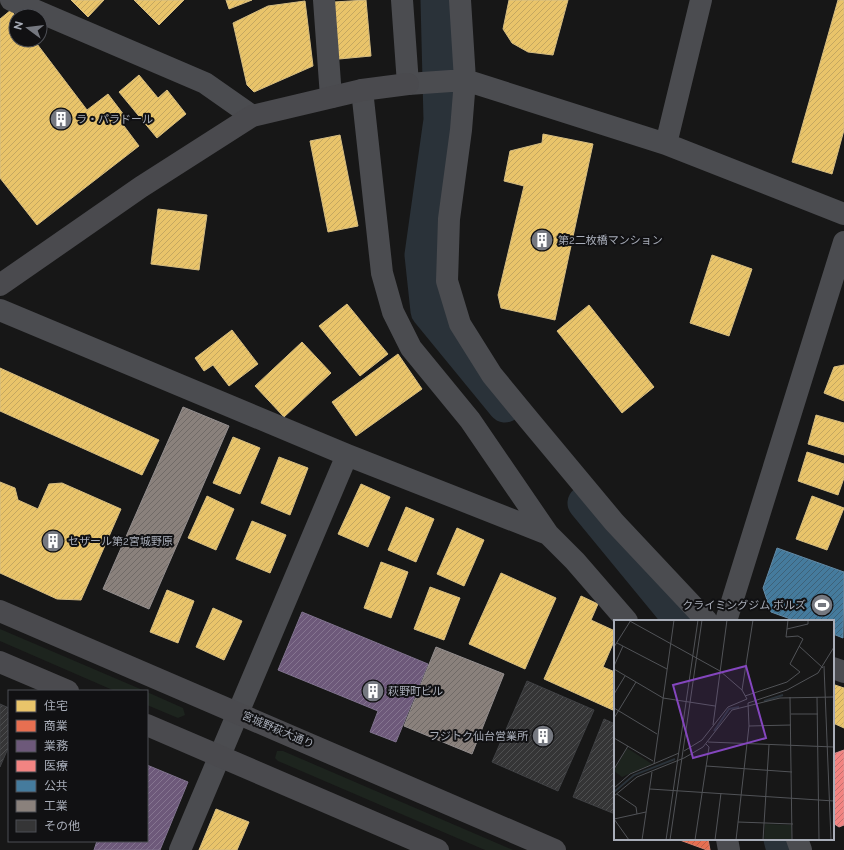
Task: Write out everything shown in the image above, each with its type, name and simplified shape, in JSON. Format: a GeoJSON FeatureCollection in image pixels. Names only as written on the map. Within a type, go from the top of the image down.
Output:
{"type":"FeatureCollection","features":[{"type":"Feature","properties":{"kind":"street"},"geometry":{"type":"LineString","coordinates":[[11,0],[205,83],[252,116]]}},
{"type":"Feature","properties":{"kind":"street"},"geometry":{"type":"LineString","coordinates":[[324,0],[331,97]]}},
{"type":"Feature","properties":{"kind":"street"},"geometry":{"type":"LineString","coordinates":[[402,0],[409,84]]}},
{"type":"Feature","properties":{"kind":"street"},"geometry":{"type":"LineString","coordinates":[[460,0],[463,80],[461,130],[449,219],[447,282],[460,324],[492,375],[614,522],[706,620]]}},
{"type":"Feature","properties":{"kind":"street"},"geometry":{"type":"LineString","coordinates":[[666,144],[701,0]]}},
{"type":"Feature","properties":{"kind":"street"},"geometry":{"type":"LineString","coordinates":[[0,285],[141,187],[252,116],[362,90],[409,84],[463,80],[666,144],[844,214]]}},
{"type":"Feature","properties":{"kind":"street"},"geometry":{"type":"LineString","coordinates":[[362,90],[382,273],[393,312],[411,348],[470,420],[548,534],[575,561],[626,620]]}},
{"type":"Feature","properties":{"kind":"street"},"geometry":{"type":"LineString","coordinates":[[726,620],[844,242]]}},
{"type":"Feature","properties":{"kind":"street"},"geometry":{"type":"LineString","coordinates":[[0,310],[348,455],[548,534]]}},
{"type":"Feature","properties":{"kind":"street"},"geometry":{"type":"LineString","coordinates":[[180,850],[348,455]]}},
{"type":"Feature","properties":{"kind":"street","name":"宮城野萩大通り"},"geometry":{"type":"LineString","coordinates":[[0,611],[555,850]]}},
{"type":"Feature","properties":{"kind":"street"},"geometry":{"type":"LineString","coordinates":[[0,662],[66,690]]}},
{"type":"Feature","properties":{"kind":"street"},"geometry":{"type":"LineString","coordinates":[[834,668],[844,672]]}},
{"type":"Feature","properties":{"kind":"street"},"geometry":{"type":"LineString","coordinates":[[148,725],[438,850]]}},
{"type":"Feature","properties":{"kind":"street"},"geometry":{"type":"LineString","coordinates":[[728,840],[729,850]]}},
{"type":"Feature","properties":{"kind":"street"},"geometry":{"type":"LineString","coordinates":[[798,840],[801,850]]}},
{"type":"Feature","properties":{"kind":"shaded area"},"geometry":{"type":"Polygon","coordinates":[[[0,629],[143,690],[113,690],[0,641],[0,629]]]}},
{"type":"Feature","properties":{"kind":"shaded area"},"geometry":{"type":"Polygon","coordinates":[[[148,692],[183,708],[185,715],[178,718],[148,705],[148,692]]]}},
{"type":"Feature","properties":{"kind":"shaded area"},"geometry":{"type":"Polygon","coordinates":[[[277,751],[283,751],[513,850],[485,850],[278,761],[275,758],[277,751]]]}},
{"type":"Feature","properties":{"kind":"building: 住宅"},"geometry":{"type":"Polygon","coordinates":[[[71,0],[104,0],[88,17],[71,0]]]}},
{"type":"Feature","properties":{"kind":"building: 住宅"},"geometry":{"type":"Polygon","coordinates":[[[134,0],[184,0],[159,25],[134,0]]]}},
{"type":"Feature","properties":{"kind":"building: 住宅"},"geometry":{"type":"Polygon","coordinates":[[[226,0],[252,0],[229,9],[226,0]]]}},
{"type":"Feature","properties":{"kind":"building: 住宅"},"geometry":{"type":"Polygon","coordinates":[[[366,0],[371,56],[339,59],[334,2],[366,0]]]}},
{"type":"Feature","properties":{"kind":"building: 住宅"},"geometry":{"type":"Polygon","coordinates":[[[509,0],[568,0],[553,55],[528,52],[512,43],[503,29],[509,0]]]}},
{"type":"Feature","properties":{"kind":"building: 住宅"},"geometry":{"type":"Polygon","coordinates":[[[838,0],[844,0],[844,130],[832,174],[792,162],[838,0]]]}},
{"type":"Feature","properties":{"kind":"building: 住宅"},"geometry":{"type":"Polygon","coordinates":[[[305,1],[313,66],[254,92],[247,85],[233,23],[268,6],[305,1]]]}},
{"type":"Feature","properties":{"kind":"building: 住宅","name":"ラ・パラドール"},"geometry":{"type":"Polygon","coordinates":[[[8,12],[8,48],[40,48],[87,110],[108,94],[124,115],[121,122],[139,146],[37,225],[0,178],[0,19],[8,12]]]}},
{"type":"Feature","properties":{"kind":"building: 住宅"},"geometry":{"type":"Polygon","coordinates":[[[139,75],[158,98],[167,90],[186,114],[157,138],[119,92],[139,75]]]}},
{"type":"Feature","properties":{"kind":"building: 住宅","name":"第2二枚橋マンション"},"geometry":{"type":"Polygon","coordinates":[[[543,134],[593,144],[555,320],[501,308],[498,295],[524,186],[504,181],[510,151],[542,143],[543,134]]]}},
{"type":"Feature","properties":{"kind":"building: 住宅"},"geometry":{"type":"Polygon","coordinates":[[[340,135],[358,226],[328,232],[310,141],[340,135]]]}},
{"type":"Feature","properties":{"kind":"building: 住宅"},"geometry":{"type":"Polygon","coordinates":[[[158,209],[207,215],[199,270],[151,264],[158,209]]]}},
{"type":"Feature","properties":{"kind":"building: 住宅"},"geometry":{"type":"Polygon","coordinates":[[[712,255],[752,269],[729,336],[690,323],[712,255]]]}},
{"type":"Feature","properties":{"kind":"building: 住宅"},"geometry":{"type":"Polygon","coordinates":[[[347,304],[388,354],[360,376],[319,326],[347,304]]]}},
{"type":"Feature","properties":{"kind":"building: 住宅"},"geometry":{"type":"Polygon","coordinates":[[[589,305],[654,387],[622,413],[557,331],[589,305]]]}},
{"type":"Feature","properties":{"kind":"building: 住宅"},"geometry":{"type":"Polygon","coordinates":[[[232,330],[258,364],[229,386],[213,365],[204,371],[195,358],[232,330]]]}},
{"type":"Feature","properties":{"kind":"building: 住宅"},"geometry":{"type":"Polygon","coordinates":[[[302,342],[331,373],[284,417],[255,386],[302,342]]]}},
{"type":"Feature","properties":{"kind":"building: 住宅"},"geometry":{"type":"Polygon","coordinates":[[[398,354],[422,389],[356,436],[332,402],[398,354]]]}},
{"type":"Feature","properties":{"kind":"building: 住宅"},"geometry":{"type":"Polygon","coordinates":[[[844,365],[844,401],[824,393],[834,367],[844,365]]]}},
{"type":"Feature","properties":{"kind":"building: 住宅"},"geometry":{"type":"Polygon","coordinates":[[[0,368],[159,440],[142,475],[0,411],[0,368]]]}},
{"type":"Feature","properties":{"kind":"building: 住宅"},"geometry":{"type":"Polygon","coordinates":[[[816,415],[844,423],[844,455],[808,444],[816,415]]]}},
{"type":"Feature","properties":{"kind":"building: 住宅"},"geometry":{"type":"Polygon","coordinates":[[[233,437],[260,448],[240,494],[213,483],[233,437]]]}},
{"type":"Feature","properties":{"kind":"building: 住宅"},"geometry":{"type":"Polygon","coordinates":[[[807,452],[844,464],[844,478],[838,495],[798,481],[807,452]]]}},
{"type":"Feature","properties":{"kind":"building: 住宅"},"geometry":{"type":"Polygon","coordinates":[[[279,457],[308,468],[290,515],[261,503],[279,457]]]}},
{"type":"Feature","properties":{"kind":"building: 住宅","name":"セザール第2宮城野原"},"geometry":{"type":"Polygon","coordinates":[[[0,482],[15,488],[18,500],[38,509],[49,484],[62,483],[121,509],[81,600],[57,599],[0,573],[0,482]]]}},
{"type":"Feature","properties":{"kind":"building: 住宅"},"geometry":{"type":"Polygon","coordinates":[[[361,484],[390,497],[368,547],[338,534],[361,484]]]}},
{"type":"Feature","properties":{"kind":"building: 住宅"},"geometry":{"type":"Polygon","coordinates":[[[207,496],[234,509],[216,550],[188,538],[207,496]]]}},
{"type":"Feature","properties":{"kind":"building: 住宅"},"geometry":{"type":"Polygon","coordinates":[[[812,496],[844,508],[827,550],[796,539],[812,496]]]}},
{"type":"Feature","properties":{"kind":"building: 住宅"},"geometry":{"type":"Polygon","coordinates":[[[406,507],[434,519],[416,562],[388,550],[406,507]]]}},
{"type":"Feature","properties":{"kind":"building: 住宅"},"geometry":{"type":"Polygon","coordinates":[[[252,521],[286,535],[270,573],[236,559],[252,521]]]}},
{"type":"Feature","properties":{"kind":"building: 住宅"},"geometry":{"type":"Polygon","coordinates":[[[457,528],[484,540],[464,586],[437,574],[457,528]]]}},
{"type":"Feature","properties":{"kind":"building: 住宅"},"geometry":{"type":"Polygon","coordinates":[[[381,562],[408,572],[391,618],[364,608],[381,562]]]}},
{"type":"Feature","properties":{"kind":"building: 住宅"},"geometry":{"type":"Polygon","coordinates":[[[501,573],[556,598],[525,669],[469,644],[501,573]]]}},
{"type":"Feature","properties":{"kind":"building: 住宅"},"geometry":{"type":"Polygon","coordinates":[[[430,587],[460,598],[444,640],[414,629],[430,587]]]}},
{"type":"Feature","properties":{"kind":"building: 住宅"},"geometry":{"type":"Polygon","coordinates":[[[167,590],[194,601],[178,643],[150,632],[167,590]]]}},
{"type":"Feature","properties":{"kind":"building: 住宅"},"geometry":{"type":"Polygon","coordinates":[[[581,596],[598,604],[591,620],[614,631],[614,641],[603,667],[614,672],[614,711],[544,679],[581,596]]]}},
{"type":"Feature","properties":{"kind":"building: 住宅"},"geometry":{"type":"Polygon","coordinates":[[[213,608],[242,621],[224,660],[196,647],[213,608]]]}},
{"type":"Feature","properties":{"kind":"building: 住宅"},"geometry":{"type":"Polygon","coordinates":[[[835,685],[844,688],[844,728],[834,723],[835,685]]]}},
{"type":"Feature","properties":{"kind":"building: 住宅"},"geometry":{"type":"Polygon","coordinates":[[[216,809],[249,822],[237,850],[199,850],[216,809]]]}},
{"type":"Feature","properties":{"kind":"building: 商業"},"geometry":{"type":"Polygon","coordinates":[[[680,840],[708,840],[710,850],[680,840]]]}},
{"type":"Feature","properties":{"kind":"building: 業務","name":"萩野町ビル"},"geometry":{"type":"Polygon","coordinates":[[[302,612],[428,664],[396,742],[370,732],[378,711],[278,670],[302,612]]]}},
{"type":"Feature","properties":{"kind":"building: 業務"},"geometry":{"type":"Polygon","coordinates":[[[148,765],[188,782],[160,850],[94,850],[97,842],[148,842],[148,765]]]}},
{"type":"Feature","properties":{"kind":"building: 医療"},"geometry":{"type":"Polygon","coordinates":[[[844,750],[844,825],[839,827],[834,824],[834,754],[844,750]]]}},
{"type":"Feature","properties":{"kind":"building: 公共"},"geometry":{"type":"Polygon","coordinates":[[[777,548],[844,572],[843,638],[834,634],[834,620],[793,620],[771,612],[763,588],[777,548]]]}},
{"type":"Feature","properties":{"kind":"building: 工業"},"geometry":{"type":"Polygon","coordinates":[[[183,407],[229,426],[149,609],[103,589],[183,407]]]}},
{"type":"Feature","properties":{"kind":"building: 工業"},"geometry":{"type":"Polygon","coordinates":[[[436,647],[504,674],[472,754],[404,726],[436,647]]]}},
{"type":"Feature","properties":{"kind":"building: その他","name":"フジトク仙台営業所"},"geometry":{"type":"Polygon","coordinates":[[[527,681],[594,710],[558,791],[492,762],[527,681]]]}},
{"type":"Feature","properties":{"kind":"building: その他"},"geometry":{"type":"Polygon","coordinates":[[[0,704],[8,708],[8,748],[0,767],[0,704]]]}},
{"type":"Feature","properties":{"kind":"building: その他"},"geometry":{"type":"Polygon","coordinates":[[[604,719],[614,724],[614,814],[573,797],[604,719]]]}},
{"type":"Feature","properties":{"kind":"waterway"},"geometry":{"type":"LineString","coordinates":[[438,0],[441,120],[422,255],[428,311],[505,405]]}},
{"type":"Feature","properties":{"kind":"waterway"},"geometry":{"type":"LineString","coordinates":[[585,503],[681,620]]}},
{"type":"Feature","properties":{"kind":"waterway"},"geometry":{"type":"LineString","coordinates":[[781,840],[784,850]]}},
{"type":"Feature","properties":{"kind":"place","name":"ラ・パラドール"},"geometry":{"type":"Point","coordinates":[61,119]}},
{"type":"Feature","properties":{"kind":"place","name":"第2二枚橋マンション"},"geometry":{"type":"Point","coordinates":[542,240]}},
{"type":"Feature","properties":{"kind":"place","name":"セザール第2宮城野原"},"geometry":{"type":"Point","coordinates":[53,541]}},
{"type":"Feature","properties":{"kind":"place","name":"クライミングジム ボルズ"},"geometry":{"type":"Point","coordinates":[822,605]}},
{"type":"Feature","properties":{"kind":"place","name":"萩野町ビル"},"geometry":{"type":"Point","coordinates":[373,691]}},
{"type":"Feature","properties":{"kind":"place","name":"フジトク仙台営業所"},"geometry":{"type":"Point","coordinates":[543,736]}}]}
